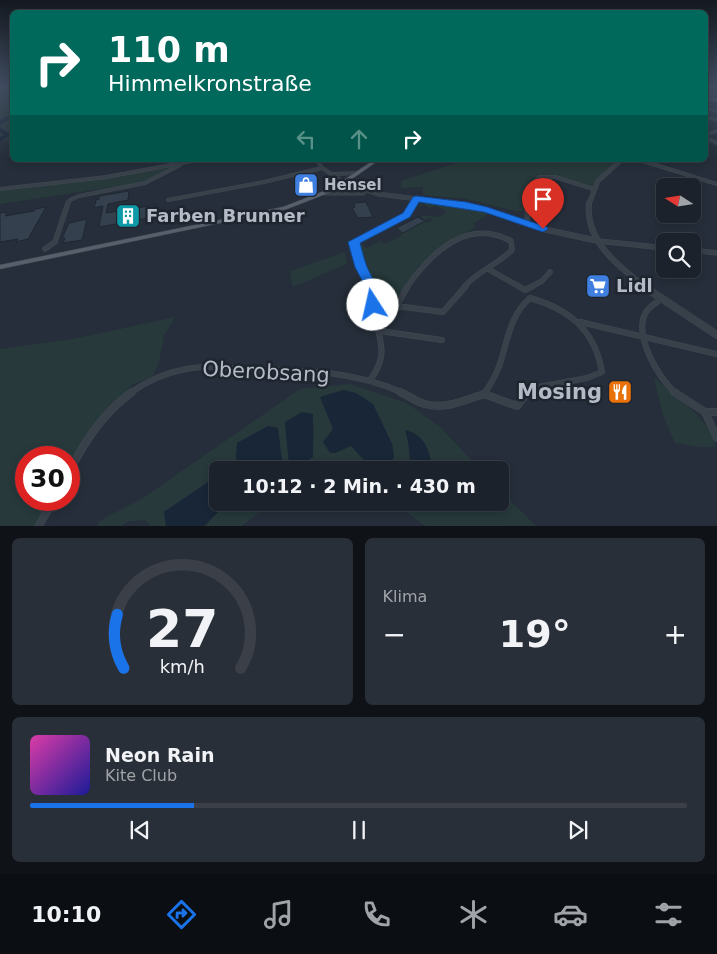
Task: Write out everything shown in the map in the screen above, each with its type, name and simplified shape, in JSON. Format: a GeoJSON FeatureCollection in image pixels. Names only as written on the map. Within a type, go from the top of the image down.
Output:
{"type":"FeatureCollection","features":[{"type":"Feature","properties":{"kind":"main road"},"geometry":{"type":"LineString","coordinates":[[0,267],[268,212],[325,193],[374,162]]}},
{"type":"Feature","properties":{"kind":"street"},"geometry":{"type":"LineString","coordinates":[[0,189],[107,177],[190,162]]}},
{"type":"Feature","properties":{"kind":"street"},"geometry":{"type":"LineString","coordinates":[[318,162],[322,168],[345,182],[378,194]]}},
{"type":"Feature","properties":{"kind":"street"},"geometry":{"type":"LineString","coordinates":[[619,162],[597,182],[593,189],[588,211],[590,222],[598,241],[630,275],[661,299],[709,330],[717,333]]}},
{"type":"Feature","properties":{"kind":"street"},"geometry":{"type":"LineString","coordinates":[[646,162],[717,184]]}},
{"type":"Feature","properties":{"kind":"street"},"geometry":{"type":"LineString","coordinates":[[44,249],[55,242],[66,204],[70,200],[80,196],[145,182],[186,163]]}},
{"type":"Feature","properties":{"kind":"street"},"geometry":{"type":"LineString","coordinates":[[168,200],[264,182],[322,168]]}},
{"type":"Feature","properties":{"kind":"street"},"geometry":{"type":"LineString","coordinates":[[330,173],[343,175],[361,172]]}},
{"type":"Feature","properties":{"kind":"street"},"geometry":{"type":"LineString","coordinates":[[527,223],[528,196],[533,183],[540,177],[555,177],[593,189]]}},
{"type":"Feature","properties":{"kind":"street"},"geometry":{"type":"LineString","coordinates":[[325,193],[378,194],[466,205],[505,215],[559,234],[598,241],[656,247]]}},
{"type":"Feature","properties":{"kind":"street"},"geometry":{"type":"LineString","coordinates":[[370,380],[379,368],[383,347],[376,321],[370,284],[361,267],[354,242],[407,215],[416,199]]}},
{"type":"Feature","properties":{"kind":"street"},"geometry":{"type":"LineString","coordinates":[[376,321],[382,321],[388,317],[422,268],[445,248],[470,234],[489,232],[511,241],[512,250],[502,260],[474,276],[443,312],[396,306]]}},
{"type":"Feature","properties":{"kind":"street"},"geometry":{"type":"LineString","coordinates":[[701,251],[717,253]]}},
{"type":"Feature","properties":{"kind":"street"},"geometry":{"type":"LineString","coordinates":[[488,269],[525,290],[530,298],[554,306],[580,322],[717,354]]}},
{"type":"Feature","properties":{"kind":"street"},"geometry":{"type":"LineString","coordinates":[[525,290],[542,280],[550,272]]}},
{"type":"Feature","properties":{"kind":"street"},"geometry":{"type":"LineString","coordinates":[[530,298],[520,305],[514,316],[508,329],[498,370],[484,394],[517,406],[527,392],[533,388],[588,378],[602,372],[588,334],[580,322]]}},
{"type":"Feature","properties":{"kind":"street"},"geometry":{"type":"LineString","coordinates":[[661,299],[645,312],[643,319],[649,361],[662,381],[682,398],[705,412],[717,412]]}},
{"type":"Feature","properties":{"kind":"street"},"geometry":{"type":"LineString","coordinates":[[380,331],[442,340]]}},
{"type":"Feature","properties":{"kind":"street","name":"Oberobsang"},"geometry":{"type":"LineString","coordinates":[[80,450],[92,432],[113,407],[135,387],[163,374],[189,368],[299,370],[370,380],[397,390],[427,405],[450,404],[484,394]]}},
{"type":"Feature","properties":{"kind":"street"},"geometry":{"type":"LineString","coordinates":[[705,412],[717,438]]}},
{"type":"Feature","properties":{"kind":"street"},"geometry":{"type":"LineString","coordinates":[[38,526],[47,511]]}},
{"type":"Feature","properties":{"kind":"shaded area"},"geometry":{"type":"Polygon","coordinates":[[[0,111],[10,111],[10,140],[0,142],[0,111]]]}},
{"type":"Feature","properties":{"kind":"shaded area"},"geometry":{"type":"Polygon","coordinates":[[[460,162],[619,162],[593,189],[555,177],[539,177],[530,192],[528,211],[515,211],[467,199],[423,195],[423,187],[401,188],[401,181],[460,162]]]}},
{"type":"Feature","properties":{"kind":"shaded area"},"geometry":{"type":"Polygon","coordinates":[[[170,167],[147,180],[134,184],[0,204],[0,190],[124,176],[170,167]]]}},
{"type":"Feature","properties":{"kind":"shaded area"},"geometry":{"type":"Polygon","coordinates":[[[429,203],[487,210],[487,215],[473,224],[475,227],[442,248],[438,248],[425,263],[419,266],[387,316],[378,317],[370,274],[359,258],[357,242],[375,233],[380,237],[376,234],[359,242],[366,248],[380,241],[384,244],[401,236],[402,233],[396,227],[403,232],[425,221],[427,223],[433,220],[429,218],[425,220],[421,217],[422,215],[438,217],[446,213],[435,206],[429,208],[422,205],[416,210],[421,204],[429,203]]]}},
{"type":"Feature","properties":{"kind":"shaded area"},"geometry":{"type":"Polygon","coordinates":[[[345,252],[347,264],[293,287],[290,271],[345,252]]]}},
{"type":"Feature","properties":{"kind":"shaded area"},"geometry":{"type":"Polygon","coordinates":[[[175,317],[164,336],[159,363],[152,377],[131,385],[80,456],[80,446],[15,446],[15,511],[44,511],[34,526],[0,526],[0,349],[73,339],[175,317]]]}},
{"type":"Feature","properties":{"kind":"shaded area"},"geometry":{"type":"Polygon","coordinates":[[[654,379],[683,401],[699,417],[712,436],[716,447],[699,447],[675,443],[663,415],[654,379]]]}},
{"type":"Feature","properties":{"kind":"shaded area"},"geometry":{"type":"Polygon","coordinates":[[[350,384],[407,403],[440,427],[472,461],[430,461],[405,430],[409,442],[410,461],[392,461],[394,456],[392,444],[373,404],[329,418],[333,430],[335,453],[351,445],[365,461],[299,461],[313,457],[314,425],[285,422],[289,461],[272,461],[279,440],[278,428],[268,426],[238,443],[236,458],[238,461],[209,461],[209,484],[208,482],[164,512],[166,526],[150,526],[145,520],[127,522],[121,526],[97,526],[99,521],[143,498],[300,389],[350,384]]]}},
{"type":"Feature","properties":{"kind":"shaded area"},"geometry":{"type":"Polygon","coordinates":[[[509,499],[536,526],[425,526],[405,511],[509,511],[509,499]]]}},
{"type":"Feature","properties":{"kind":"shaded area"},"geometry":{"type":"Polygon","coordinates":[[[219,511],[260,511],[242,526],[205,526],[219,511]]]}},
{"type":"Feature","properties":{"kind":"water"},"geometry":{"type":"Polygon","coordinates":[[[343,390],[356,393],[373,404],[392,444],[394,456],[392,461],[365,461],[351,446],[335,453],[330,453],[323,442],[333,429],[320,397],[343,390]]]}},
{"type":"Feature","properties":{"kind":"water"},"geometry":{"type":"Polygon","coordinates":[[[302,412],[313,414],[313,457],[306,461],[289,461],[285,422],[302,412]]]}},
{"type":"Feature","properties":{"kind":"water"},"geometry":{"type":"Polygon","coordinates":[[[268,426],[278,428],[282,460],[238,461],[236,458],[237,443],[268,426]]]}},
{"type":"Feature","properties":{"kind":"water"},"geometry":{"type":"Polygon","coordinates":[[[405,430],[412,432],[422,439],[428,450],[431,461],[411,461],[405,430]]]}},
{"type":"Feature","properties":{"kind":"water"},"geometry":{"type":"Polygon","coordinates":[[[208,482],[209,511],[219,511],[204,526],[166,526],[164,512],[208,482]]]}},
{"type":"Feature","properties":{"kind":"building","name":"Farben Brunner"},"geometry":{"type":"Polygon","coordinates":[[[129,191],[128,200],[108,204],[106,213],[155,205],[154,217],[99,227],[103,206],[94,208],[99,196],[129,191]]]}},
{"type":"Feature","properties":{"kind":"building"},"geometry":{"type":"Polygon","coordinates":[[[366,202],[373,217],[358,218],[352,208],[355,207],[354,203],[366,202]]]}},
{"type":"Feature","properties":{"kind":"building"},"geometry":{"type":"Polygon","coordinates":[[[46,207],[28,239],[16,242],[18,239],[0,242],[0,213],[7,212],[5,216],[46,207]]]}},
{"type":"Feature","properties":{"kind":"building"},"geometry":{"type":"Polygon","coordinates":[[[418,217],[425,221],[403,233],[396,228],[418,217]]]}},
{"type":"Feature","properties":{"kind":"building"},"geometry":{"type":"Polygon","coordinates":[[[87,219],[82,240],[63,243],[65,238],[62,238],[69,223],[87,219]]]}},
{"type":"Feature","properties":{"kind":"waterway"},"geometry":{"type":"LineString","coordinates":[[0,123],[10,117]]}},
{"type":"Feature","properties":{"kind":"waterway"},"geometry":{"type":"LineString","coordinates":[[0,129],[8,135],[0,140]]}},
{"type":"Feature","properties":{"kind":"place","name":"Hensel"},"geometry":{"type":"Point","coordinates":[306,185]}},
{"type":"Feature","properties":{"kind":"place","name":"Farben Brunner"},"geometry":{"type":"Point","coordinates":[128,216]}},
{"type":"Feature","properties":{"kind":"place","name":"Lidl"},"geometry":{"type":"Point","coordinates":[598,286]}},
{"type":"Feature","properties":{"kind":"place","name":"Mosing"},"geometry":{"type":"Point","coordinates":[620,392]}},
{"type":"Feature","properties":{"kind":"route"},"geometry":{"type":"LineString","coordinates":[[373,305],[370,284],[356,256],[354,242],[407,215],[416,199],[466,205],[505,215],[543,229]]}}]}
